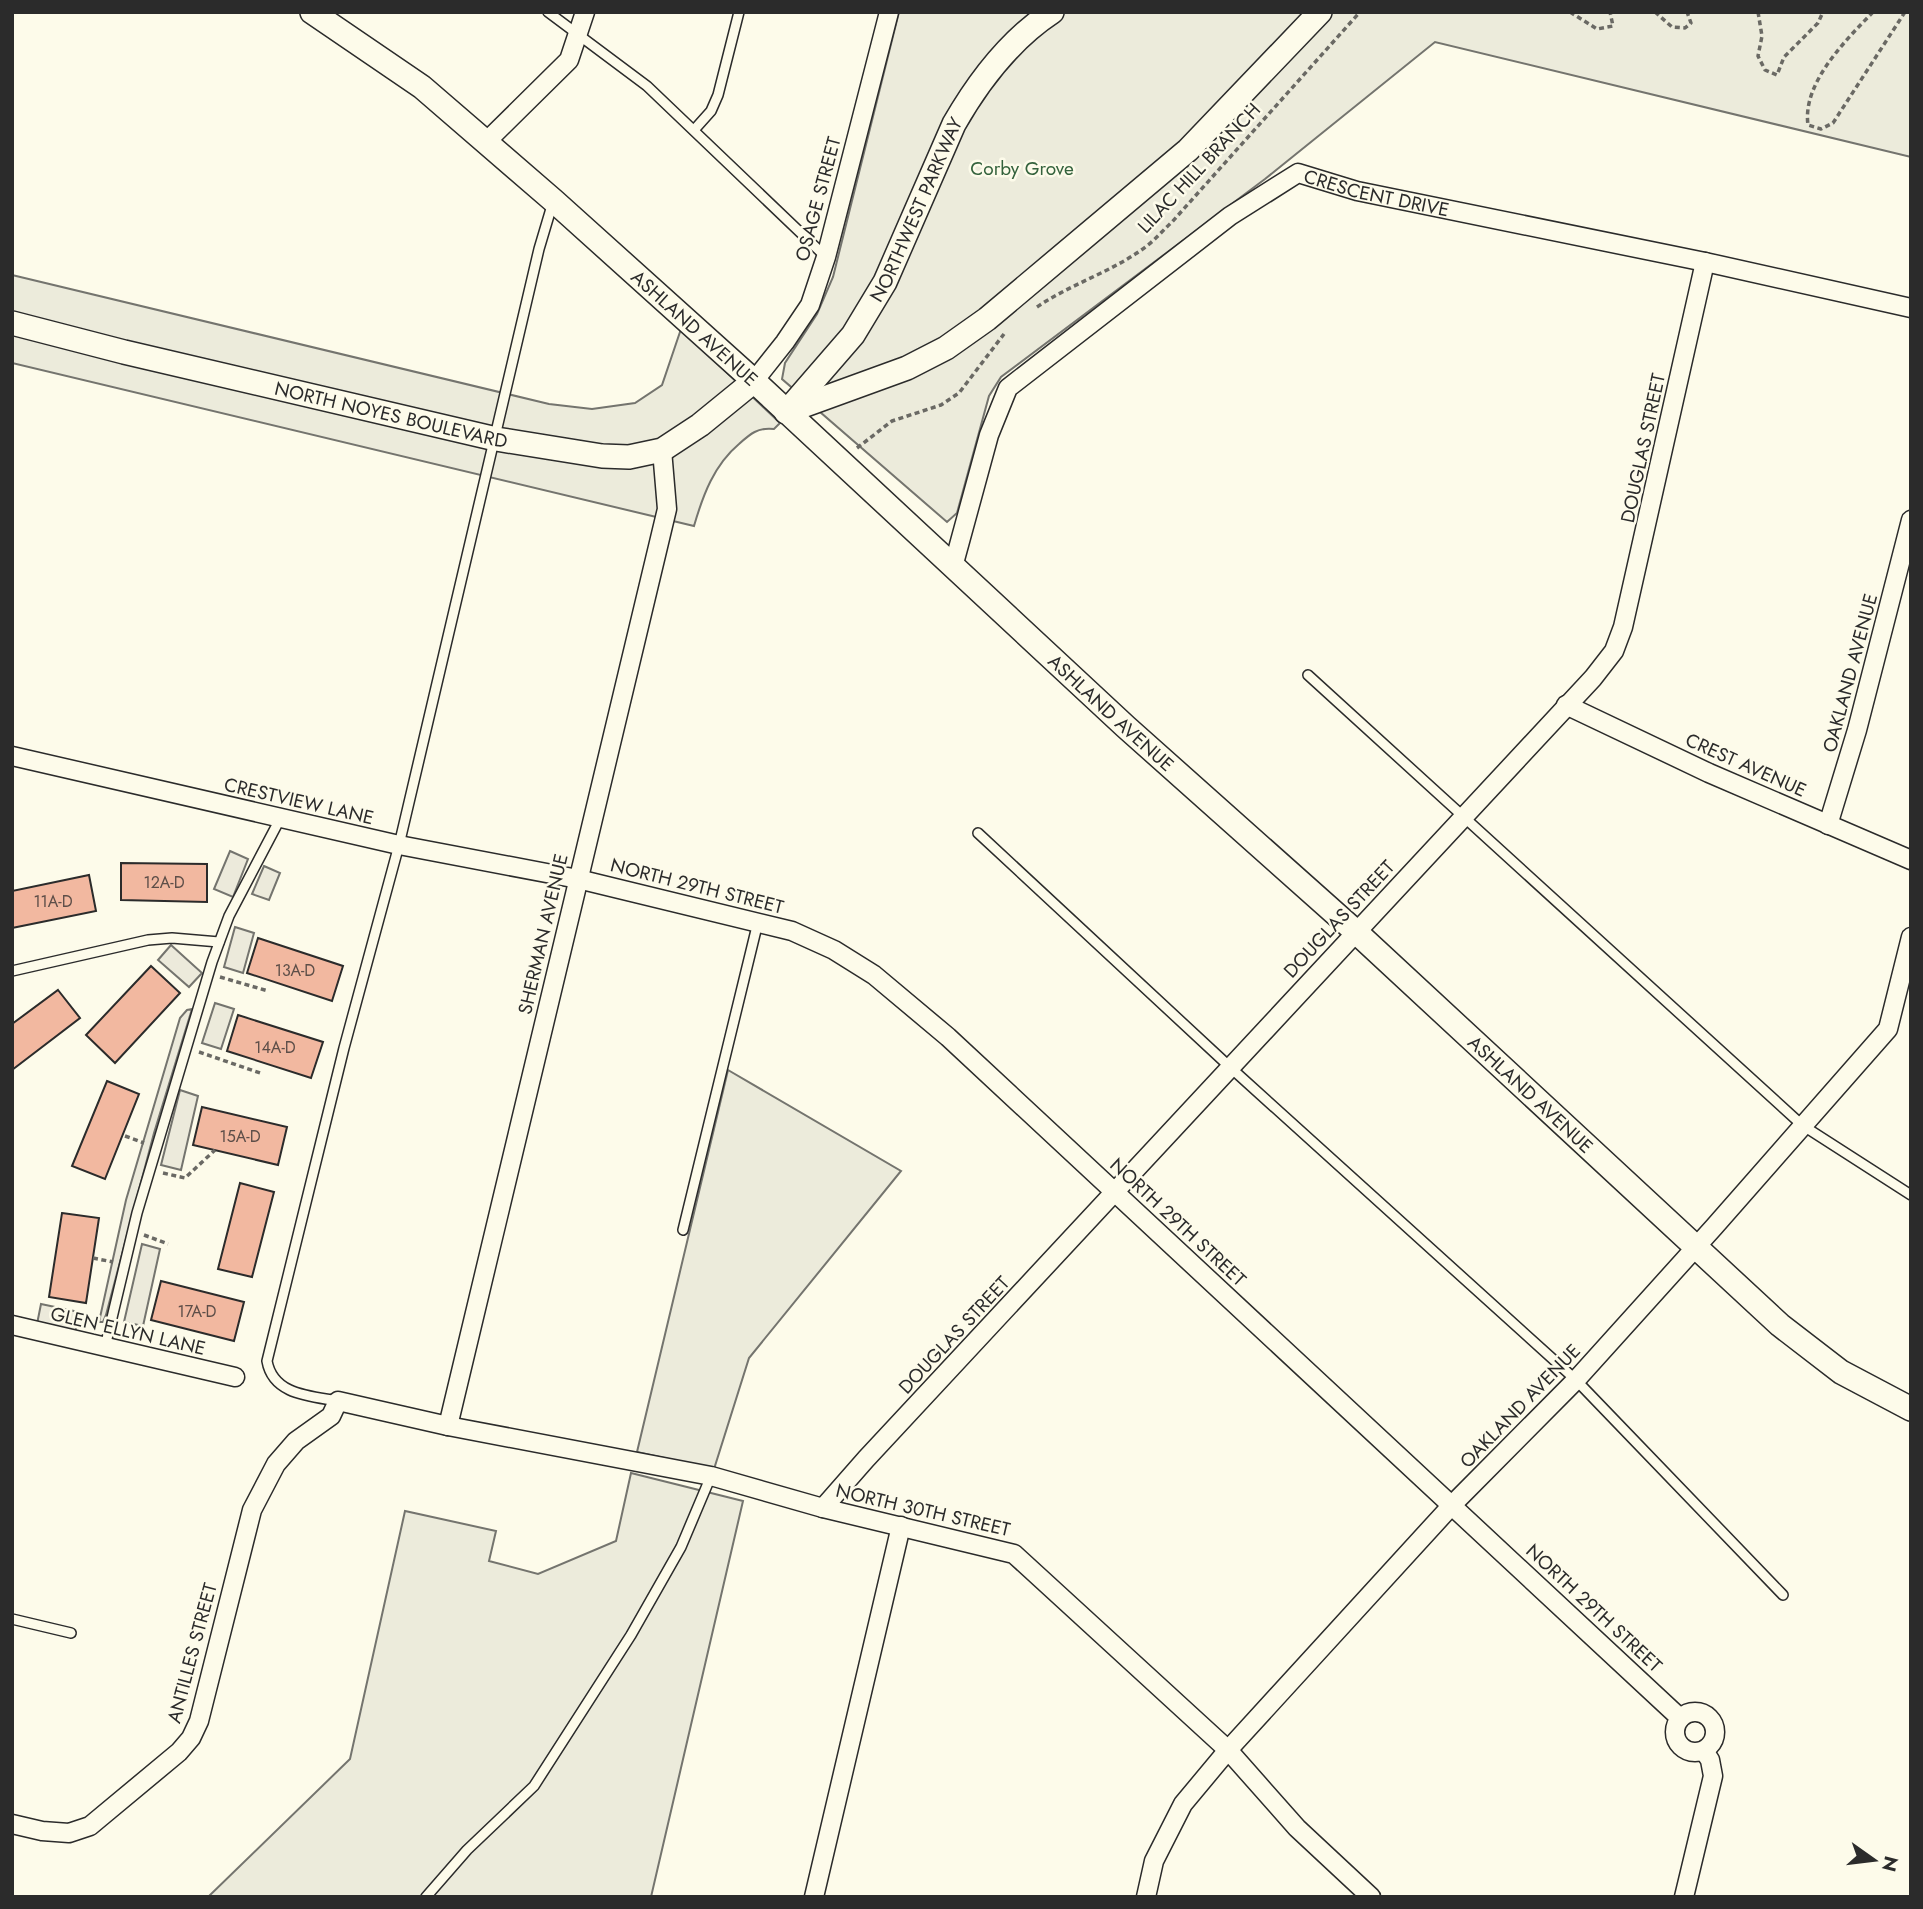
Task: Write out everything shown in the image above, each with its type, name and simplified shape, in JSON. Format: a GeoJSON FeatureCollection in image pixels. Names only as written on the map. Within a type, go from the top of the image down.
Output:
{"type":"FeatureCollection","features":[{"type":"Feature","properties":{"kind":"street","name":"ASHLAND AVENUE"},"geometry":{"type":"LineString","coordinates":[[312,12],[422,86],[554,201],[754,381],[1126,727],[1355,932],[1780,1325],[1841,1372],[1911,1409]]}},
{"type":"Feature","properties":{"kind":"street"},"geometry":{"type":"LineString","coordinates":[[486,142],[569,60],[584,12]]}},
{"type":"Feature","properties":{"kind":"street","name":"OSAGE STREET"},"geometry":{"type":"LineString","coordinates":[[754,381],[810,305],[826,257],[889,12]]}},
{"type":"Feature","properties":{"kind":"street","name":"NORTHWEST PARKWAY"},"geometry":{"type":"LineString","coordinates":[[786,412],[853,335],[885,282],[954,124],[966,103],[999,60],[1035,23],[1052,12]]}},
{"type":"Feature","properties":{"kind":"street"},"geometry":{"type":"LineString","coordinates":[[786,412],[907,368],[946,348],[987,319],[1188,150],[1320,12]]}},
{"type":"Feature","properties":{"kind":"street","name":"CRESCENT DRIVE"},"geometry":{"type":"LineString","coordinates":[[953,567],[989,435],[1008,388],[1230,216],[1298,173],[1357,191],[1705,262],[1911,308]]}},
{"type":"Feature","properties":{"kind":"street","name":"DOUGLAS STREET"},"geometry":{"type":"LineString","coordinates":[[823,1508],[1593,678],[1614,651],[1623,627],[1705,262]]}},
{"type":"Feature","properties":{"kind":"street","name":"NORTH NOYES BOULEVARD"},"geometry":{"type":"LineString","coordinates":[[12,323],[496,439],[601,456],[629,457],[662,450],[700,425],[754,381]]}},
{"type":"Feature","properties":{"kind":"street","name":"SHERMAN AVENUE"},"geometry":{"type":"LineString","coordinates":[[447,1426],[667,509],[662,450]]}},
{"type":"Feature","properties":{"kind":"street","name":"OAKLAND AVENUE"},"geometry":{"type":"LineString","coordinates":[[1828,825],[1864,705],[1909,525]]}},
{"type":"Feature","properties":{"kind":"street","name":"CREST AVENUE"},"geometry":{"type":"LineString","coordinates":[[1566,705],[1709,773],[1911,860]]}},
{"type":"Feature","properties":{"kind":"street","name":"CRESTVIEW LANE"},"geometry":{"type":"LineString","coordinates":[[12,756],[398,845],[578,879]]}},
{"type":"Feature","properties":{"kind":"street","name":"NORTH 29TH STREET"},"geometry":{"type":"LineString","coordinates":[[578,879],[792,931],[834,950],[874,975],[948,1037],[1680,1718]]}},
{"type":"Feature","properties":{"kind":"street","name":"OAKLAND AVENUE"},"geometry":{"type":"LineString","coordinates":[[1146,1897],[1154,1861],[1182,1804],[1228,1750],[1452,1505],[1576,1380],[1888,1029],[1905,986],[1911,937]]}},
{"type":"Feature","properties":{"kind":"street","name":"GLEN ELLYN LANE"},"geometry":{"type":"LineString","coordinates":[[12,1325],[235,1377]]}},
{"type":"Feature","properties":{"kind":"street","name":"NORTH 30TH STREET"},"geometry":{"type":"LineString","coordinates":[[338,1401],[447,1426],[711,1476],[823,1508],[1014,1554],[1228,1750],[1297,1828],[1371,1897]]}},
{"type":"Feature","properties":{"kind":"street","name":"ANTILLES STREET"},"geometry":{"type":"LineString","coordinates":[[12,1824],[42,1831],[69,1833],[90,1826],[153,1774],[191,1738],[199,1721],[252,1510],[276,1464],[296,1441],[331,1416],[338,1401]]}},
{"type":"Feature","properties":{"kind":"street"},"geometry":{"type":"LineString","coordinates":[[814,1897],[901,1526]]}},
{"type":"Feature","properties":{"kind":"street"},"geometry":{"type":"LineString","coordinates":[[1694,1711],[1709,1717],[1716,1731],[1714,1739],[1704,1751],[1688,1751],[1676,1741],[1676,1724],[1680,1718],[1694,1711]]}},
{"type":"Feature","properties":{"kind":"street"},"geometry":{"type":"LineString","coordinates":[[1684,1897],[1713,1776],[1710,1760],[1704,1751]]}},
{"type":"Feature","properties":{"kind":"lane"},"geometry":{"type":"LineString","coordinates":[[548,12],[647,86],[826,257]]}},
{"type":"Feature","properties":{"kind":"lane"},"geometry":{"type":"LineString","coordinates":[[694,130],[711,111],[718,95],[739,12]]}},
{"type":"Feature","properties":{"kind":"lane"},"geometry":{"type":"LineString","coordinates":[[338,1401],[299,1394],[277,1385],[269,1374],[267,1362],[344,1048],[398,845],[539,249],[554,201]]}},
{"type":"Feature","properties":{"kind":"lane"},"geometry":{"type":"LineString","coordinates":[[1308,675],[1802,1125],[1911,1195]]}},
{"type":"Feature","properties":{"kind":"lane"},"geometry":{"type":"LineString","coordinates":[[105,1347],[149,1170],[208,974],[229,916],[281,819]]}},
{"type":"Feature","properties":{"kind":"lane"},"geometry":{"type":"LineString","coordinates":[[978,833],[1231,1068],[1576,1380],[1783,1595]]}},
{"type":"Feature","properties":{"kind":"lane"},"geometry":{"type":"LineString","coordinates":[[683,1230],[758,922]]}},
{"type":"Feature","properties":{"kind":"lane"},"geometry":{"type":"LineString","coordinates":[[12,971],[148,940],[172,938],[219,942]]}},
{"type":"Feature","properties":{"kind":"lane"},"geometry":{"type":"LineString","coordinates":[[426,1897],[467,1850],[534,1786],[631,1635],[681,1548],[711,1476]]}},
{"type":"Feature","properties":{"kind":"lane"},"geometry":{"type":"LineString","coordinates":[[12,1619],[71,1633]]}},
{"type":"Feature","properties":{"kind":"path","name":"LILAC HILL BRANCH"},"geometry":{"type":"LineString","coordinates":[[1036,308],[1057,293],[1115,265],[1148,245],[1172,222],[1360,12]]}},
{"type":"Feature","properties":{"kind":"path"},"geometry":{"type":"LineString","coordinates":[[1570,12],[1597,29],[1612,26],[1610,12]]}},
{"type":"Feature","properties":{"kind":"path"},"geometry":{"type":"LineString","coordinates":[[1656,12],[1672,27],[1685,28],[1691,23],[1687,12]]}},
{"type":"Feature","properties":{"kind":"path"},"geometry":{"type":"LineString","coordinates":[[1758,12],[1762,36],[1758,57],[1765,70],[1777,75],[1784,57],[1818,23],[1823,12]]}},
{"type":"Feature","properties":{"kind":"path"},"geometry":{"type":"LineString","coordinates":[[1873,12],[1845,41],[1814,87],[1806,110],[1808,125],[1821,129],[1833,123],[1905,12]]}},
{"type":"Feature","properties":{"kind":"path"},"geometry":{"type":"LineString","coordinates":[[841,463],[892,421],[941,405],[959,393],[1007,332]]}},
{"type":"Feature","properties":{"kind":"path"},"geometry":{"type":"LineString","coordinates":[[208,974],[268,991]]}},
{"type":"Feature","properties":{"kind":"path"},"geometry":{"type":"LineString","coordinates":[[185,1048],[263,1074]]}},
{"type":"Feature","properties":{"kind":"path"},"geometry":{"type":"LineString","coordinates":[[125,1136],[156,1147]]}},
{"type":"Feature","properties":{"kind":"path"},"geometry":{"type":"LineString","coordinates":[[149,1170],[185,1178],[215,1150]]}},
{"type":"Feature","properties":{"kind":"path"},"geometry":{"type":"LineString","coordinates":[[132,1232],[168,1244]]}},
{"type":"Feature","properties":{"kind":"green space","name":"Corby Grove"},"geometry":{"type":"Polygon","coordinates":[[[899,12],[1911,12],[1911,157],[1435,42],[1265,179],[1001,377],[989,396],[957,513],[947,522],[782,379],[785,363],[817,314],[833,277],[899,12]]]}},
{"type":"Feature","properties":{"kind":"green space"},"geometry":{"type":"Polygon","coordinates":[[[12,275],[549,404],[592,409],[635,403],[662,385],[681,329],[780,423],[774,429],[763,429],[751,434],[730,452],[716,471],[694,526],[12,363],[12,275]]]}},
{"type":"Feature","properties":{"kind":"green space"},"geometry":{"type":"Polygon","coordinates":[[[728,1070],[901,1171],[749,1358],[714,1469],[637,1452],[728,1070]]]}},
{"type":"Feature","properties":{"kind":"green space"},"geometry":{"type":"Polygon","coordinates":[[[631,1473],[743,1501],[651,1897],[208,1897],[350,1759],[405,1511],[496,1531],[489,1561],[538,1574],[616,1541],[631,1473]]]}},
{"type":"Feature","properties":{"kind":"shaded area"},"geometry":{"type":"Polygon","coordinates":[[[230,851],[248,859],[233,897],[214,889],[230,851]]]}},
{"type":"Feature","properties":{"kind":"shaded area"},"geometry":{"type":"Polygon","coordinates":[[[264,866],[280,873],[269,900],[252,894],[264,866]]]}},
{"type":"Feature","properties":{"kind":"shaded area"},"geometry":{"type":"Polygon","coordinates":[[[235,927],[254,933],[243,973],[224,967],[235,927]]]}},
{"type":"Feature","properties":{"kind":"shaded area"},"geometry":{"type":"Polygon","coordinates":[[[171,945],[202,973],[189,987],[158,960],[171,945]]]}},
{"type":"Feature","properties":{"kind":"shaded area"},"geometry":{"type":"Polygon","coordinates":[[[215,1003],[234,1009],[221,1049],[202,1043],[215,1003]]]}},
{"type":"Feature","properties":{"kind":"shaded area"},"geometry":{"type":"Polygon","coordinates":[[[192,1009],[154,1133],[106,1315],[103,1322],[99,1322],[126,1200],[180,1018],[187,1010],[192,1009]]]}},
{"type":"Feature","properties":{"kind":"shaded area"},"geometry":{"type":"Polygon","coordinates":[[[180,1090],[198,1096],[181,1170],[161,1165],[180,1090]]]}},
{"type":"Feature","properties":{"kind":"shaded area"},"geometry":{"type":"Polygon","coordinates":[[[142,1244],[160,1249],[143,1326],[124,1322],[142,1244]]]}},
{"type":"Feature","properties":{"kind":"shaded area"},"geometry":{"type":"Polygon","coordinates":[[[41,1304],[79,1312],[75,1334],[37,1324],[41,1304]]]}},
{"type":"Feature","properties":{"kind":"building"},"geometry":{"type":"Polygon","coordinates":[[[121,863],[207,864],[207,902],[121,900],[121,863]]]}},
{"type":"Feature","properties":{"kind":"building"},"geometry":{"type":"Polygon","coordinates":[[[89,875],[96,911],[12,928],[12,891],[89,875]]]}},
{"type":"Feature","properties":{"kind":"building"},"geometry":{"type":"Polygon","coordinates":[[[258,938],[343,966],[332,1001],[247,973],[258,938]]]}},
{"type":"Feature","properties":{"kind":"building"},"geometry":{"type":"Polygon","coordinates":[[[151,966],[180,993],[115,1063],[86,1035],[151,966]]]}},
{"type":"Feature","properties":{"kind":"building"},"geometry":{"type":"Polygon","coordinates":[[[58,990],[80,1018],[12,1070],[12,1024],[58,990]]]}},
{"type":"Feature","properties":{"kind":"building"},"geometry":{"type":"Polygon","coordinates":[[[238,1015],[323,1042],[311,1078],[227,1051],[238,1015]]]}},
{"type":"Feature","properties":{"kind":"building"},"geometry":{"type":"Polygon","coordinates":[[[107,1081],[139,1094],[105,1179],[72,1166],[107,1081]]]}},
{"type":"Feature","properties":{"kind":"building"},"geometry":{"type":"Polygon","coordinates":[[[202,1107],[287,1127],[278,1165],[193,1145],[202,1107]]]}},
{"type":"Feature","properties":{"kind":"building"},"geometry":{"type":"Polygon","coordinates":[[[240,1183],[274,1192],[252,1277],[218,1269],[240,1183]]]}},
{"type":"Feature","properties":{"kind":"building"},"geometry":{"type":"Polygon","coordinates":[[[62,1213],[99,1218],[86,1303],[49,1297],[62,1213]]]}},
{"type":"Feature","properties":{"kind":"building"},"geometry":{"type":"Polygon","coordinates":[[[161,1281],[244,1302],[234,1341],[151,1320],[161,1281]]]}}]}
